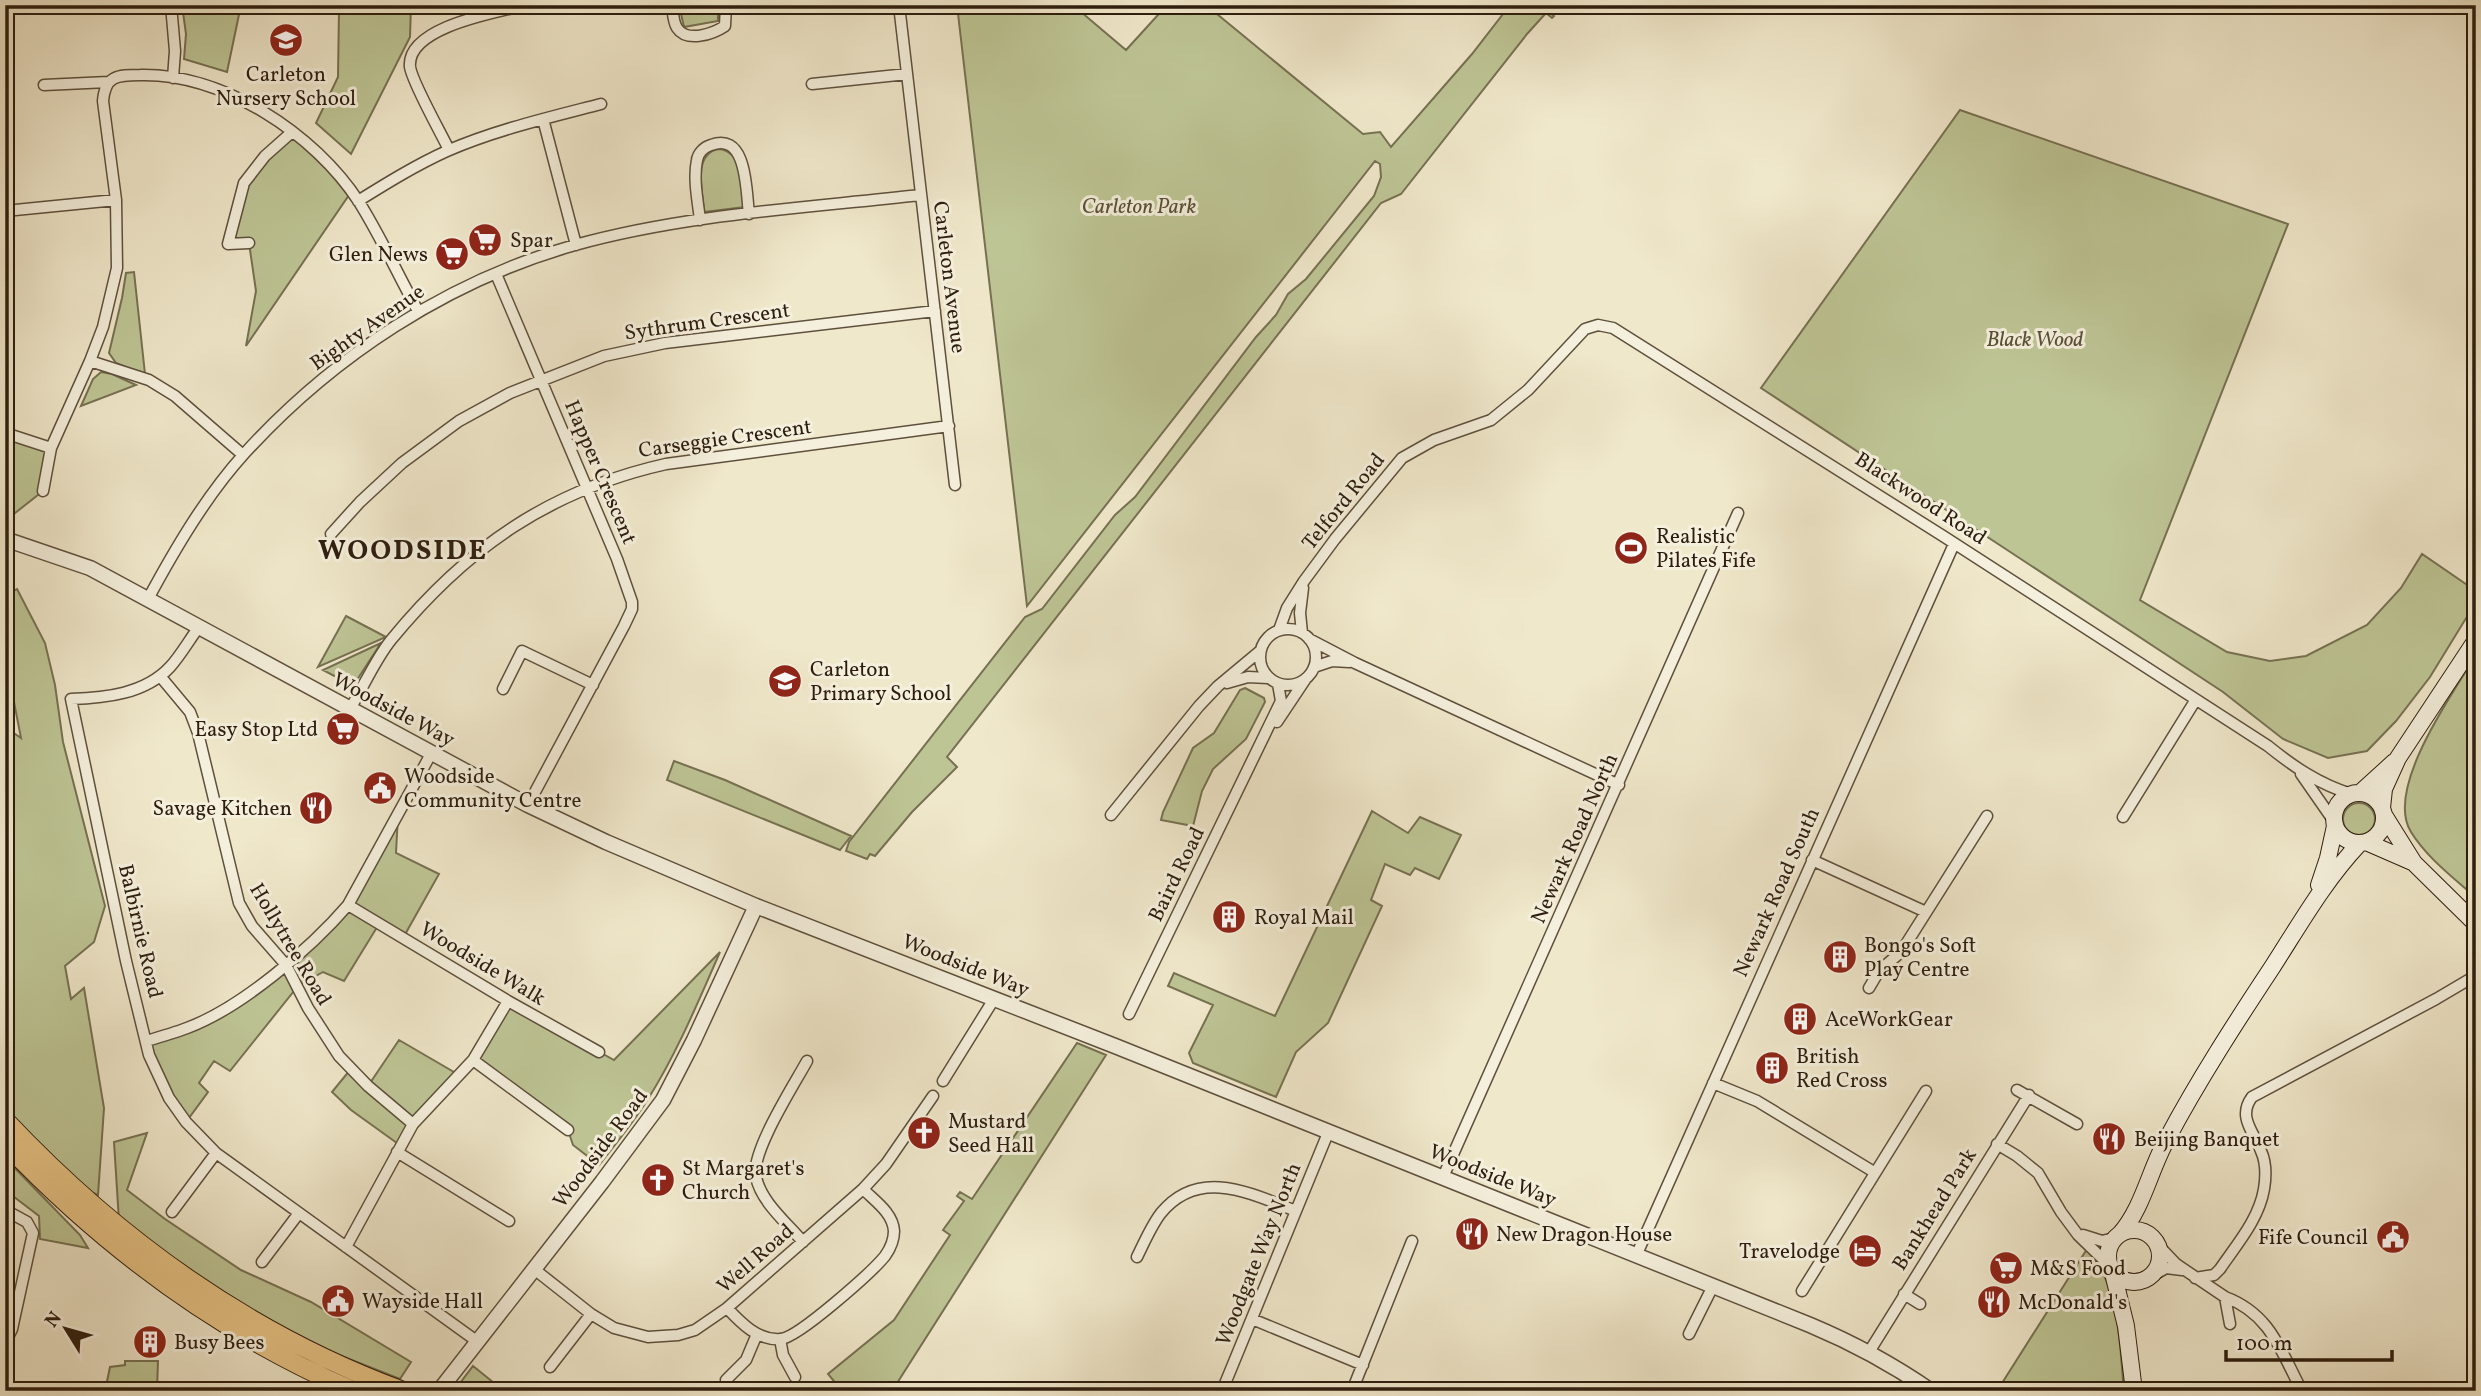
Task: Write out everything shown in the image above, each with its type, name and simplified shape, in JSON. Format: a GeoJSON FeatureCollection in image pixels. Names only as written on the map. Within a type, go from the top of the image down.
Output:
{"type":"FeatureCollection","features":[{"type":"Feature","properties":{"kind":"highway"},"geometry":{"type":"LineString","coordinates":[[5,1120],[62,1188]]}},
{"type":"Feature","properties":{"kind":"highway"},"geometry":{"type":"LineString","coordinates":[[5,1143],[62,1188],[117,1237],[151,1275],[237,1332],[354,1391]]}},
{"type":"Feature","properties":{"kind":"highway"},"geometry":{"type":"LineString","coordinates":[[117,1237],[277,1335],[394,1388]]}},
{"type":"Feature","properties":{"kind":"main road"},"geometry":{"type":"LineString","coordinates":[[2134,1391],[2126,1326],[2111,1269],[2109,1247],[2130,1220],[2151,1169],[2223,1043],[2313,904],[2340,864],[2362,843],[2380,832],[2384,789],[2398,758],[2476,640]]}},
{"type":"Feature","properties":{"kind":"main road"},"geometry":{"type":"LineString","coordinates":[[2313,904],[2328,858],[2338,804],[2398,758]]}},
{"type":"Feature","properties":{"kind":"main road"},"geometry":{"type":"LineString","coordinates":[[2355,793],[2373,797],[2414,863],[2476,924]]}},
{"type":"Feature","properties":{"kind":"main road"},"geometry":{"type":"LineString","coordinates":[[2334,823],[2344,839],[2414,863]]}},
{"type":"Feature","properties":{"kind":"main road"},"geometry":{"type":"LineString","coordinates":[[2143,1192],[2141,1213],[2146,1233]]}},
{"type":"Feature","properties":{"kind":"main road"},"geometry":{"type":"LineString","coordinates":[[2117,1236],[2137,1230],[2146,1233],[2158,1245],[2160,1261],[2137,1288],[2126,1326]]}},
{"type":"Feature","properties":{"kind":"main road"},"geometry":{"type":"LineString","coordinates":[[2111,1269],[2127,1282],[2148,1278]]}},
{"type":"Feature","properties":{"kind":"street"},"geometry":{"type":"LineString","coordinates":[[171,5],[175,51],[173,78]]}},
{"type":"Feature","properties":{"kind":"street"},"geometry":{"type":"LineString","coordinates":[[449,150],[410,70],[410,55],[420,42],[459,22],[526,5]]}},
{"type":"Feature","properties":{"kind":"street"},"geometry":{"type":"LineString","coordinates":[[672,5],[674,24],[678,31],[692,36],[712,33],[725,26],[726,5]]}},
{"type":"Feature","properties":{"kind":"street","name":"Carleton Avenue"},"geometry":{"type":"LineString","coordinates":[[899,5],[955,485]]}},
{"type":"Feature","properties":{"kind":"street"},"geometry":{"type":"LineString","coordinates":[[811,84],[907,74]]}},
{"type":"Feature","properties":{"kind":"street"},"geometry":{"type":"LineString","coordinates":[[43,491],[51,448],[103,327],[117,268],[116,200],[103,101],[108,82],[117,76],[149,75],[173,78],[222,90],[262,110],[292,132],[324,160],[358,201],[418,311]]}},
{"type":"Feature","properties":{"kind":"street"},"geometry":{"type":"LineString","coordinates":[[44,85],[108,82]]}},
{"type":"Feature","properties":{"kind":"street"},"geometry":{"type":"LineString","coordinates":[[358,201],[407,171],[449,150],[543,119],[601,104]]}},
{"type":"Feature","properties":{"kind":"street"},"geometry":{"type":"LineString","coordinates":[[543,119],[576,245]]}},
{"type":"Feature","properties":{"kind":"street"},"geometry":{"type":"LineString","coordinates":[[249,243],[228,244],[244,183],[265,156],[292,132]]}},
{"type":"Feature","properties":{"kind":"street"},"geometry":{"type":"LineString","coordinates":[[700,220],[697,160],[704,148],[717,144],[730,146],[740,156],[749,214]]}},
{"type":"Feature","properties":{"kind":"street","name":"Bighty Avenue"},"geometry":{"type":"LineString","coordinates":[[148,599],[194,521],[243,455],[317,384],[418,311],[496,274],[576,245],[700,220],[920,195]]}},
{"type":"Feature","properties":{"kind":"street"},"geometry":{"type":"LineString","coordinates":[[5,211],[116,200]]}},
{"type":"Feature","properties":{"kind":"street","name":"Happer Crescent"},"geometry":{"type":"LineString","coordinates":[[496,274],[632,602],[629,616],[528,805]]}},
{"type":"Feature","properties":{"kind":"street","name":"Sythrum Crescent"},"geometry":{"type":"LineString","coordinates":[[331,534],[381,482],[431,440],[485,405],[604,356],[665,343],[935,311]]}},
{"type":"Feature","properties":{"kind":"street","name":"Telford Road"},"geometry":{"type":"LineString","coordinates":[[1279,631],[1287,608],[1304,582],[1335,539],[1402,458],[1434,440],[1491,420],[1528,390],[1585,329],[1603,325],[1622,335]]}},
{"type":"Feature","properties":{"kind":"street","name":"Blackwood Road"},"geometry":{"type":"LineString","coordinates":[[1622,335],[1954,544],[2267,746],[2297,769],[2326,786],[2355,793]]}},
{"type":"Feature","properties":{"kind":"street"},"geometry":{"type":"LineString","coordinates":[[90,361],[149,380],[198,414],[243,455]]}},
{"type":"Feature","properties":{"kind":"street","name":"Carseggie Crescent"},"geometry":{"type":"LineString","coordinates":[[350,709],[390,641],[450,577],[517,523],[586,487],[624,473],[666,464],[949,426]]}},
{"type":"Feature","properties":{"kind":"street"},"geometry":{"type":"LineString","coordinates":[[5,433],[51,448]]}},
{"type":"Feature","properties":{"kind":"street","name":"Newark Road North"},"geometry":{"type":"LineString","coordinates":[[1443,1177],[1738,513]]}},
{"type":"Feature","properties":{"kind":"street","name":"Woodside Way"},"geometry":{"type":"LineString","coordinates":[[5,539],[90,568],[528,805],[606,842],[755,906],[1443,1177],[1839,1337],[1898,1368],[1931,1391]]}},
{"type":"Feature","properties":{"kind":"street","name":"Newark Road South"},"geometry":{"type":"LineString","coordinates":[[1636,1256],[1954,544]]}},
{"type":"Feature","properties":{"kind":"street","name":"Telford Road"},"geometry":{"type":"LineString","coordinates":[[1304,582],[1300,613],[1306,636]]}},
{"type":"Feature","properties":{"kind":"street"},"geometry":{"type":"LineString","coordinates":[[160,676],[172,666],[199,627]]}},
{"type":"Feature","properties":{"kind":"street"},"geometry":{"type":"LineString","coordinates":[[1111,816],[1199,706],[1218,686],[1260,651],[1266,639],[1286,629],[1306,636],[1355,663],[1619,785]]}},
{"type":"Feature","properties":{"kind":"street"},"geometry":{"type":"LineString","coordinates":[[1218,686],[1248,677],[1293,685],[1307,678],[1314,667],[1315,653],[1306,636]]}},
{"type":"Feature","properties":{"kind":"street"},"geometry":{"type":"LineString","coordinates":[[503,689],[522,651],[593,685]]}},
{"type":"Feature","properties":{"kind":"street"},"geometry":{"type":"LineString","coordinates":[[1260,651],[1262,670],[1273,681]]}},
{"type":"Feature","properties":{"kind":"street"},"geometry":{"type":"LineString","coordinates":[[1314,667],[1332,661],[1355,663]]}},
{"type":"Feature","properties":{"kind":"street","name":"Balbirnie Road"},"geometry":{"type":"LineString","coordinates":[[160,676],[143,687],[122,693],[71,699],[126,961],[154,1070],[186,1122],[216,1153],[478,1342]]}},
{"type":"Feature","properties":{"kind":"street","name":"Hollytree Road"},"geometry":{"type":"LineString","coordinates":[[160,676],[190,712],[198,733],[239,903],[253,926],[286,965],[308,1008],[339,1056],[372,1091],[413,1124]]}},
{"type":"Feature","properties":{"kind":"street","name":"Baird Road"},"geometry":{"type":"LineString","coordinates":[[1257,751],[1307,678]]}},
{"type":"Feature","properties":{"kind":"street","name":"Baird Road"},"geometry":{"type":"LineString","coordinates":[[1129,1014],[1281,701],[1273,681]]}},
{"type":"Feature","properties":{"kind":"street"},"geometry":{"type":"LineString","coordinates":[[2123,817],[2195,701]]}},
{"type":"Feature","properties":{"kind":"street"},"geometry":{"type":"LineString","coordinates":[[146,1041],[188,1028],[229,1007],[286,965],[348,905],[432,752]]}},
{"type":"Feature","properties":{"kind":"street","name":"Blackwood Road"},"geometry":{"type":"LineString","coordinates":[[2297,769],[2334,823]]}},
{"type":"Feature","properties":{"kind":"street"},"geometry":{"type":"LineString","coordinates":[[1869,988],[1879,971],[1901,952],[1987,816]]}},
{"type":"Feature","properties":{"kind":"street"},"geometry":{"type":"LineString","coordinates":[[1812,860],[1926,912]]}},
{"type":"Feature","properties":{"kind":"street","name":"Woodside Walk"},"geometry":{"type":"LineString","coordinates":[[348,905],[508,1002],[599,1052]]}},
{"type":"Feature","properties":{"kind":"street","name":"Woodside Road"},"geometry":{"type":"LineString","coordinates":[[439,1391],[663,1100],[694,1040],[755,906]]}},
{"type":"Feature","properties":{"kind":"street"},"geometry":{"type":"LineString","coordinates":[[2196,1278],[2214,1275],[2220,1269],[2253,1221],[2260,1203],[2265,1171],[2262,1153],[2245,1116],[2247,1103],[2252,1097],[2475,976]]}},
{"type":"Feature","properties":{"kind":"street"},"geometry":{"type":"LineString","coordinates":[[943,1081],[994,999]]}},
{"type":"Feature","properties":{"kind":"street"},"geometry":{"type":"LineString","coordinates":[[346,1247],[413,1124],[473,1060],[508,1002]]}},
{"type":"Feature","properties":{"kind":"street"},"geometry":{"type":"LineString","coordinates":[[473,1060],[568,1130]]}},
{"type":"Feature","properties":{"kind":"street"},"geometry":{"type":"LineString","coordinates":[[803,1242],[766,1199],[756,1178],[754,1166],[762,1145],[807,1060]]}},
{"type":"Feature","properties":{"kind":"street"},"geometry":{"type":"LineString","coordinates":[[1713,1083],[1757,1101],[1874,1172]]}},
{"type":"Feature","properties":{"kind":"street"},"geometry":{"type":"LineString","coordinates":[[2017,1090],[2077,1124]]}},
{"type":"Feature","properties":{"kind":"street"},"geometry":{"type":"LineString","coordinates":[[1802,1291],[1926,1091]]}},
{"type":"Feature","properties":{"kind":"street","name":"Bankhead Park"},"geometry":{"type":"LineString","coordinates":[[1869,1352],[2029,1095]]}},
{"type":"Feature","properties":{"kind":"street","name":"Well Road"},"geometry":{"type":"LineString","coordinates":[[534,1269],[591,1314],[614,1328],[630,1334],[663,1337],[695,1330],[727,1308],[863,1189],[886,1164],[933,1096]]}},
{"type":"Feature","properties":{"kind":"street","name":"Woodgate Way North"},"geometry":{"type":"LineString","coordinates":[[1222,1391],[1328,1133]]}},
{"type":"Feature","properties":{"kind":"street","name":"Bankhead Park"},"geometry":{"type":"LineString","coordinates":[[1997,1144],[2038,1173],[2072,1227],[2111,1269]]}},
{"type":"Feature","properties":{"kind":"street"},"geometry":{"type":"LineString","coordinates":[[397,1152],[509,1221]]}},
{"type":"Feature","properties":{"kind":"street"},"geometry":{"type":"LineString","coordinates":[[172,1212],[216,1153]]}},
{"type":"Feature","properties":{"kind":"street"},"geometry":{"type":"LineString","coordinates":[[1137,1257],[1159,1215],[1177,1197],[1203,1186],[1250,1193],[1296,1211]]}},
{"type":"Feature","properties":{"kind":"street"},"geometry":{"type":"LineString","coordinates":[[727,1308],[757,1334],[780,1339],[801,1330],[886,1255],[894,1234],[891,1219],[863,1189]]}},
{"type":"Feature","properties":{"kind":"street"},"geometry":{"type":"LineString","coordinates":[[5,1210],[27,1222],[33,1233],[12,1329],[6,1342]]}},
{"type":"Feature","properties":{"kind":"street"},"geometry":{"type":"LineString","coordinates":[[262,1262],[299,1213]]}},
{"type":"Feature","properties":{"kind":"street"},"geometry":{"type":"LineString","coordinates":[[2072,1227],[2092,1240],[2102,1241],[2117,1236]]}},
{"type":"Feature","properties":{"kind":"street"},"geometry":{"type":"LineString","coordinates":[[1352,1391],[1412,1241]]}},
{"type":"Feature","properties":{"kind":"street"},"geometry":{"type":"LineString","coordinates":[[2158,1245],[2185,1271],[2248,1309],[2270,1329],[2302,1391]]}},
{"type":"Feature","properties":{"kind":"street"},"geometry":{"type":"LineString","coordinates":[[2148,1278],[2166,1268],[2185,1271]]}},
{"type":"Feature","properties":{"kind":"street"},"geometry":{"type":"LineString","coordinates":[[1689,1334],[1713,1286]]}},
{"type":"Feature","properties":{"kind":"street","name":"Bankhead Park"},"geometry":{"type":"LineString","coordinates":[[1904,1294],[1920,1304]]}},
{"type":"Feature","properties":{"kind":"street"},"geometry":{"type":"LineString","coordinates":[[2225,1297],[2230,1324]]}},
{"type":"Feature","properties":{"kind":"street"},"geometry":{"type":"LineString","coordinates":[[550,1367],[591,1314]]}},
{"type":"Feature","properties":{"kind":"street"},"geometry":{"type":"LineString","coordinates":[[1252,1319],[1363,1365]]}},
{"type":"Feature","properties":{"kind":"street"},"geometry":{"type":"LineString","coordinates":[[726,1380],[746,1360],[757,1334]]}},
{"type":"Feature","properties":{"kind":"street"},"geometry":{"type":"LineString","coordinates":[[780,1339],[783,1355],[795,1377]]}},
{"type":"Feature","properties":{"kind":"green space"},"geometry":{"type":"Polygon","coordinates":[[[182,5],[241,5],[227,72],[184,59],[186,34],[182,5]]]}},
{"type":"Feature","properties":{"kind":"green space"},"geometry":{"type":"Polygon","coordinates":[[[341,5],[411,5],[410,37],[351,154],[316,123],[338,77],[341,5]]]}},
{"type":"Feature","properties":{"kind":"green space"},"geometry":{"type":"Polygon","coordinates":[[[679,5],[718,5],[718,21],[684,27],[679,5]]]}},
{"type":"Feature","properties":{"kind":"green space","name":"Carleton Park"},"geometry":{"type":"Polygon","coordinates":[[[957,5],[1087,5],[1081,12],[1126,50],[1167,5],[1206,5],[1363,134],[1380,132],[1391,147],[1472,54],[1510,5],[1539,5],[1554,16],[1552,18],[1546,13],[1527,34],[1401,194],[1381,203],[947,757],[957,767],[912,812],[875,856],[870,854],[867,859],[846,851],[849,842],[1025,617],[1042,609],[1115,515],[1135,497],[1256,337],[1276,315],[1288,294],[1306,279],[1374,196],[1381,177],[1380,164],[1375,161],[1027,606],[957,5]]]}},
{"type":"Feature","properties":{"kind":"green space","name":"Black Wood"},"geometry":{"type":"Polygon","coordinates":[[[1960,110],[2288,224],[2140,600],[2227,652],[2270,661],[2306,656],[2367,625],[2401,588],[2422,554],[2476,591],[2476,602],[2430,677],[2396,721],[2367,751],[2328,758],[2283,739],[2223,692],[1761,388],[1960,110]]]}},
{"type":"Feature","properties":{"kind":"green space"},"geometry":{"type":"Polygon","coordinates":[[[292,132],[351,192],[246,346],[256,291],[249,243],[228,244],[244,183],[292,132]]]}},
{"type":"Feature","properties":{"kind":"green space"},"geometry":{"type":"Polygon","coordinates":[[[718,149],[727,151],[737,163],[745,207],[704,212],[702,166],[710,153],[718,149]]]}},
{"type":"Feature","properties":{"kind":"green space"},"geometry":{"type":"Polygon","coordinates":[[[134,272],[145,374],[116,363],[109,353],[126,273],[134,272]]]}},
{"type":"Feature","properties":{"kind":"green space"},"geometry":{"type":"Polygon","coordinates":[[[101,372],[136,385],[81,406],[93,379],[101,372]]]}},
{"type":"Feature","properties":{"kind":"green space"},"geometry":{"type":"Polygon","coordinates":[[[5,433],[51,448],[43,491],[5,521],[5,433]]]}},
{"type":"Feature","properties":{"kind":"green space"},"geometry":{"type":"Polygon","coordinates":[[[17,589],[45,643],[55,685],[63,742],[105,906],[94,942],[65,966],[71,999],[84,988],[104,1108],[98,1195],[67,1182],[5,1107],[5,727],[21,738],[5,656],[5,595],[17,589]]]}},
{"type":"Feature","properties":{"kind":"green space"},"geometry":{"type":"Polygon","coordinates":[[[346,616],[386,637],[318,667],[346,616]]]}},
{"type":"Feature","properties":{"kind":"green space"},"geometry":{"type":"Polygon","coordinates":[[[381,643],[353,686],[323,670],[381,643]]]}},
{"type":"Feature","properties":{"kind":"green space"},"geometry":{"type":"Polygon","coordinates":[[[2476,655],[2476,898],[2425,850],[2411,832],[2405,814],[2407,792],[2425,742],[2476,655]]]}},
{"type":"Feature","properties":{"kind":"green space"},"geometry":{"type":"Polygon","coordinates":[[[1245,688],[1264,698],[1265,702],[1246,739],[1213,769],[1202,791],[1193,826],[1161,820],[1193,748],[1214,733],[1240,690],[1245,688]]]}},
{"type":"Feature","properties":{"kind":"green space"},"geometry":{"type":"Polygon","coordinates":[[[674,761],[725,780],[851,836],[840,850],[667,780],[674,761]]]}},
{"type":"Feature","properties":{"kind":"green space"},"geometry":{"type":"Polygon","coordinates":[[[2359,803],[2370,808],[2375,819],[2370,830],[2359,835],[2348,830],[2343,819],[2348,808],[2359,803]]]}},
{"type":"Feature","properties":{"kind":"green space"},"geometry":{"type":"Polygon","coordinates":[[[1372,811],[1408,833],[1420,817],[1461,835],[1439,879],[1415,868],[1410,875],[1385,864],[1371,900],[1382,906],[1328,1023],[1296,1052],[1276,1097],[1193,1063],[1189,1053],[1213,1005],[1168,986],[1174,973],[1275,1016],[1372,811]]]}},
{"type":"Feature","properties":{"kind":"green space"},"geometry":{"type":"Polygon","coordinates":[[[398,815],[396,853],[439,874],[403,938],[379,924],[344,981],[323,972],[298,986],[230,1071],[214,1061],[199,1083],[208,1092],[186,1122],[146,1041],[229,1007],[337,917],[398,815]]]}},
{"type":"Feature","properties":{"kind":"green space"},"geometry":{"type":"Polygon","coordinates":[[[720,952],[659,1082],[599,1165],[573,1145],[568,1130],[473,1060],[508,1001],[614,1060],[720,952]]]}},
{"type":"Feature","properties":{"kind":"green space"},"geometry":{"type":"Polygon","coordinates":[[[399,1040],[459,1075],[401,1146],[351,1110],[332,1092],[350,1070],[368,1086],[399,1040]]]}},
{"type":"Feature","properties":{"kind":"green space"},"geometry":{"type":"Polygon","coordinates":[[[1077,1043],[1106,1055],[892,1391],[842,1391],[828,1374],[894,1320],[950,1235],[943,1230],[964,1201],[957,1196],[960,1192],[972,1199],[1077,1043]]]}},
{"type":"Feature","properties":{"kind":"green space"},"geometry":{"type":"Polygon","coordinates":[[[147,1133],[127,1190],[241,1270],[311,1302],[411,1362],[400,1379],[316,1346],[252,1315],[119,1221],[114,1142],[147,1133]]]}},
{"type":"Feature","properties":{"kind":"green space"},"geometry":{"type":"Polygon","coordinates":[[[5,1158],[80,1235],[88,1248],[40,1239],[39,1216],[5,1190],[5,1158]]]}},
{"type":"Feature","properties":{"kind":"green space"},"geometry":{"type":"Polygon","coordinates":[[[2087,1249],[2098,1264],[2112,1298],[2119,1335],[2124,1391],[1997,1391],[2087,1249]]]}},
{"type":"Feature","properties":{"kind":"green space"},"geometry":{"type":"Polygon","coordinates":[[[125,1361],[158,1361],[157,1391],[105,1391],[110,1367],[125,1365],[125,1361]]]}},
{"type":"Feature","properties":{"kind":"green space"},"geometry":{"type":"Polygon","coordinates":[[[473,1366],[504,1391],[454,1391],[473,1366]]]}},
{"type":"Feature","properties":{"kind":"place","name":"Carleton Nursery School"},"geometry":{"type":"Point","coordinates":[286,40]}},
{"type":"Feature","properties":{"kind":"place","name":"Spar"},"geometry":{"type":"Point","coordinates":[485,240]}},
{"type":"Feature","properties":{"kind":"place","name":"Glen News"},"geometry":{"type":"Point","coordinates":[452,254]}},
{"type":"Feature","properties":{"kind":"place","name":"Realistic Pilates Fife"},"geometry":{"type":"Point","coordinates":[1631,548]}},
{"type":"Feature","properties":{"kind":"place","name":"Carleton Primary School"},"geometry":{"type":"Point","coordinates":[785,681]}},
{"type":"Feature","properties":{"kind":"place","name":"Easy Stop Ltd"},"geometry":{"type":"Point","coordinates":[343,729]}},
{"type":"Feature","properties":{"kind":"place","name":"Woodside Community Centre"},"geometry":{"type":"Point","coordinates":[380,788]}},
{"type":"Feature","properties":{"kind":"place","name":"Savage Kitchen"},"geometry":{"type":"Point","coordinates":[316,808]}},
{"type":"Feature","properties":{"kind":"place","name":"Royal Mail"},"geometry":{"type":"Point","coordinates":[1229,917]}},
{"type":"Feature","properties":{"kind":"place","name":"Bongo's Soft Play Centre"},"geometry":{"type":"Point","coordinates":[1840,957]}},
{"type":"Feature","properties":{"kind":"place","name":"AceWorkGear"},"geometry":{"type":"Point","coordinates":[1800,1019]}},
{"type":"Feature","properties":{"kind":"place","name":"British Red Cross"},"geometry":{"type":"Point","coordinates":[1772,1068]}},
{"type":"Feature","properties":{"kind":"place","name":"Mustard Seed Hall"},"geometry":{"type":"Point","coordinates":[924,1133]}},
{"type":"Feature","properties":{"kind":"place","name":"Beijing Banquet"},"geometry":{"type":"Point","coordinates":[2109,1139]}},
{"type":"Feature","properties":{"kind":"place","name":"St Margaret's Church"},"geometry":{"type":"Point","coordinates":[658,1180]}},
{"type":"Feature","properties":{"kind":"place","name":"New Dragon House"},"geometry":{"type":"Point","coordinates":[1472,1234]}},
{"type":"Feature","properties":{"kind":"place","name":"Fife Council"},"geometry":{"type":"Point","coordinates":[2393,1237]}},
{"type":"Feature","properties":{"kind":"place","name":"Travelodge"},"geometry":{"type":"Point","coordinates":[1865,1251]}},
{"type":"Feature","properties":{"kind":"place","name":"M&S Food"},"geometry":{"type":"Point","coordinates":[2006,1268]}},
{"type":"Feature","properties":{"kind":"place","name":"Wayside Hall"},"geometry":{"type":"Point","coordinates":[338,1301]}},
{"type":"Feature","properties":{"kind":"place","name":"McDonald's"},"geometry":{"type":"Point","coordinates":[1994,1302]}},
{"type":"Feature","properties":{"kind":"place","name":"Busy Bees"},"geometry":{"type":"Point","coordinates":[150,1342]}},
{"type":"Feature","properties":{"kind":"district","name":"WOODSIDE"},"geometry":{"type":"Point","coordinates":[403,549]}}]}
